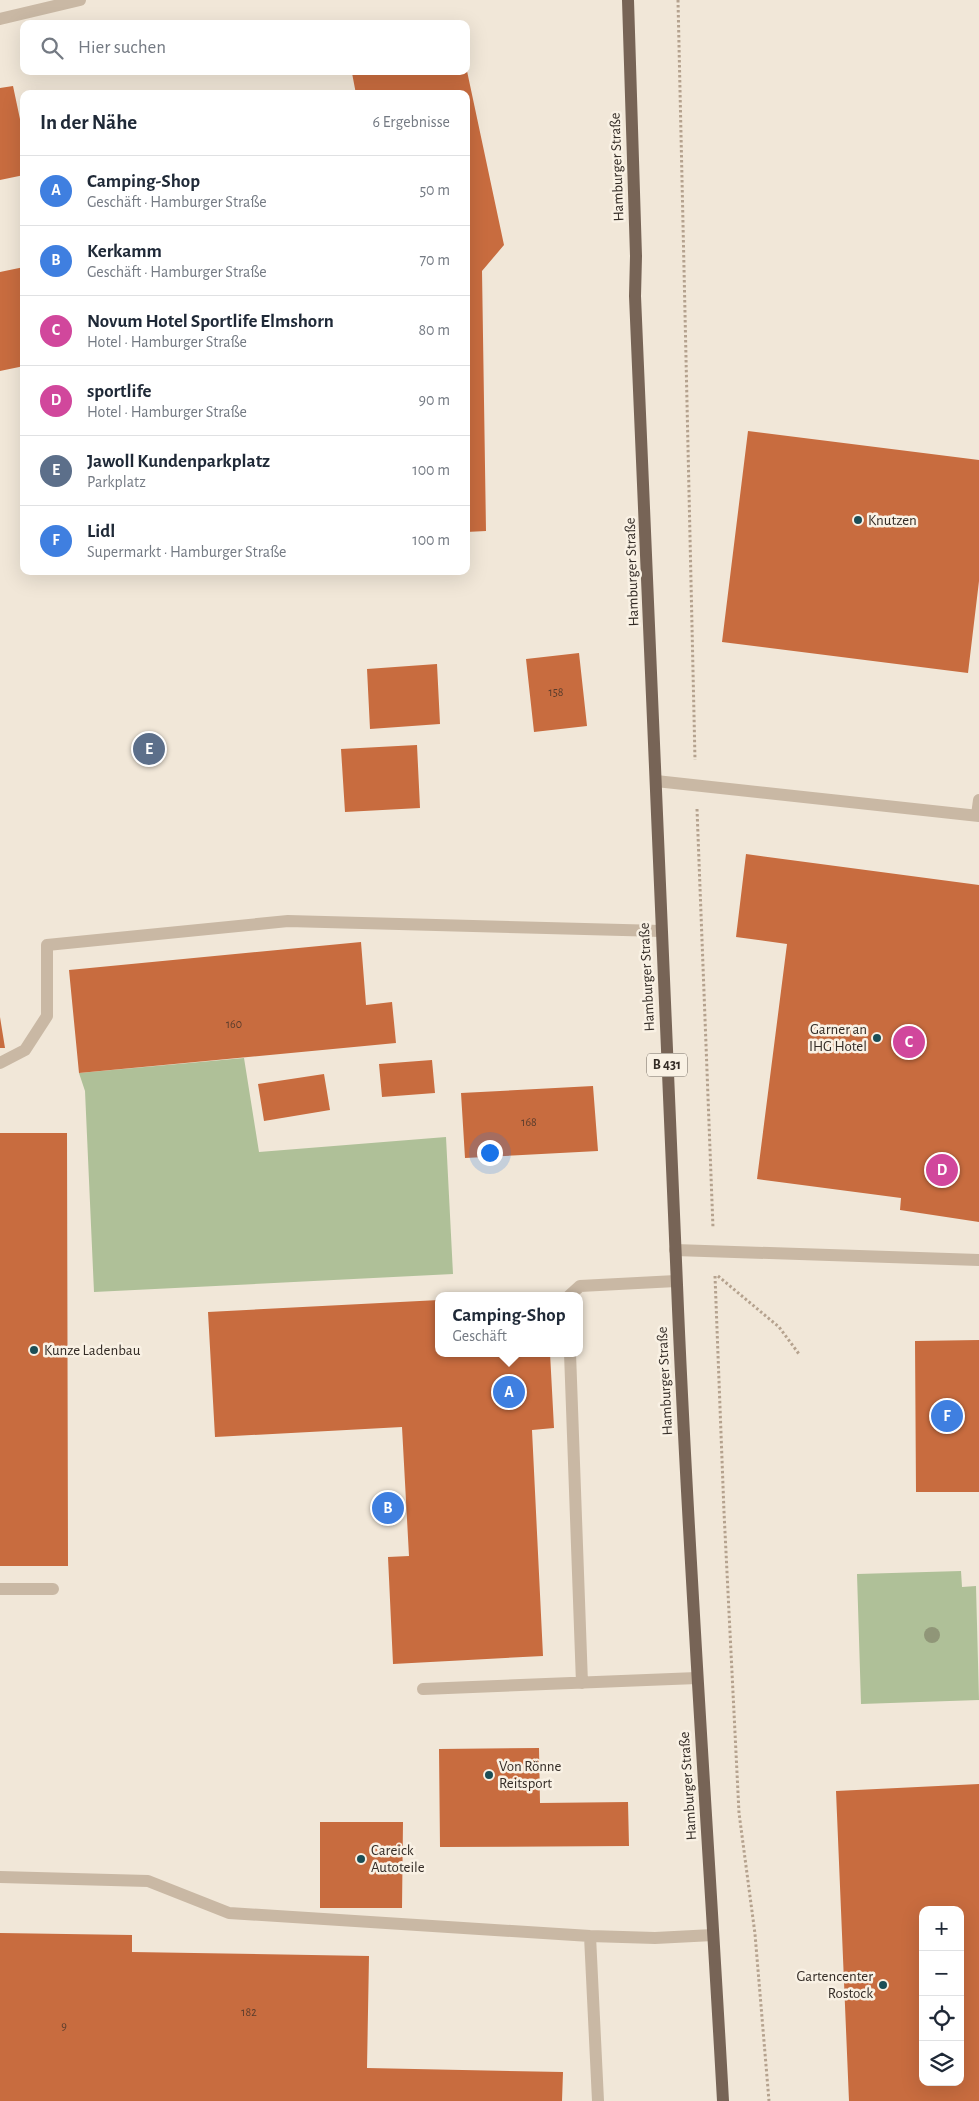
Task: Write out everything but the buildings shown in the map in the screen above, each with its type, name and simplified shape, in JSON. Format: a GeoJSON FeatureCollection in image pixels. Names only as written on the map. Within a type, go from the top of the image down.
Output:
{"type":"FeatureCollection","features":[{"type":"Feature","properties":{"kind":"main road","name":"Hamburger Straße"},"geometry":{"type":"LineString","coordinates":[[628,0],[636,256],[635,296],[648,551],[661,930],[676,1281],[697,1678],[723,2101]]}},
{"type":"Feature","properties":{"kind":"lane"},"geometry":{"type":"LineString","coordinates":[[0,19],[80,0]]}},
{"type":"Feature","properties":{"kind":"lane"},"geometry":{"type":"LineString","coordinates":[[656,780],[978,816],[979,800]]}},
{"type":"Feature","properties":{"kind":"lane"},"geometry":{"type":"LineString","coordinates":[[0,1063],[25,1050],[47,1016],[47,945],[288,922],[661,930]]}},
{"type":"Feature","properties":{"kind":"lane"},"geometry":{"type":"LineString","coordinates":[[675,1250],[979,1260]]}},
{"type":"Feature","properties":{"kind":"lane"},"geometry":{"type":"LineString","coordinates":[[573,1292],[580,1286],[676,1281]]}},
{"type":"Feature","properties":{"kind":"lane"},"geometry":{"type":"LineString","coordinates":[[570,1357],[582,1683]]}},
{"type":"Feature","properties":{"kind":"lane"},"geometry":{"type":"LineString","coordinates":[[0,1589],[52,1589]]}},
{"type":"Feature","properties":{"kind":"lane"},"geometry":{"type":"LineString","coordinates":[[423,1689],[697,1678]]}},
{"type":"Feature","properties":{"kind":"lane"},"geometry":{"type":"LineString","coordinates":[[0,1878],[148,1881],[229,1913],[590,1936],[655,1938],[713,1935]]}},
{"type":"Feature","properties":{"kind":"lane"},"geometry":{"type":"LineString","coordinates":[[590,1936],[598,2101]]}},
{"type":"Feature","properties":{"kind":"path"},"geometry":{"type":"LineString","coordinates":[[678,0],[696,784],[714,1250]]}},
{"type":"Feature","properties":{"kind":"path"},"geometry":{"type":"LineString","coordinates":[[769,2101],[761,1997],[739,1814],[724,1512],[715,1274],[779,1327],[799,1354]]}},
{"type":"Feature","properties":{"kind":"green space"},"geometry":{"type":"Polygon","coordinates":[[[244,1058],[259,1152],[446,1137],[453,1274],[94,1292],[85,1091],[79,1073],[244,1058]]]}},
{"type":"Feature","properties":{"kind":"green space"},"geometry":{"type":"Polygon","coordinates":[[[961,1571],[962,1587],[976,1586],[979,1700],[861,1704],[857,1574],[961,1571]]]}},
{"type":"Feature","properties":{"kind":"place","name":"Knutzen"},"geometry":{"type":"Point","coordinates":[858,520]}},
{"type":"Feature","properties":{"kind":"place","name":"Jawoll Kundenparkplatz"},"geometry":{"type":"Point","coordinates":[149,749]}},
{"type":"Feature","properties":{"kind":"place","name":"Garner an IHG Hotel"},"geometry":{"type":"Point","coordinates":[877,1038]}},
{"type":"Feature","properties":{"kind":"place","name":"Novum Hotel Sportlife Elmshorn"},"geometry":{"type":"Point","coordinates":[909,1042]}},
{"type":"Feature","properties":{"kind":"place","name":"sportlife"},"geometry":{"type":"Point","coordinates":[942,1170]}},
{"type":"Feature","properties":{"kind":"place","name":"Kunze Ladenbau"},"geometry":{"type":"Point","coordinates":[34,1350]}},
{"type":"Feature","properties":{"kind":"place","name":"Camping-Shop"},"geometry":{"type":"Point","coordinates":[509,1392]}},
{"type":"Feature","properties":{"kind":"place","name":"Lidl"},"geometry":{"type":"Point","coordinates":[947,1416]}},
{"type":"Feature","properties":{"kind":"place","name":"Kerkamm"},"geometry":{"type":"Point","coordinates":[388,1508]}},
{"type":"Feature","properties":{"kind":"place","name":"Von Rönne Reitsport"},"geometry":{"type":"Point","coordinates":[489,1775]}},
{"type":"Feature","properties":{"kind":"place","name":"Careick Autoteile"},"geometry":{"type":"Point","coordinates":[361,1859]}},
{"type":"Feature","properties":{"kind":"place","name":"Gartencenter Rostock"},"geometry":{"type":"Point","coordinates":[883,1985]}}]}
